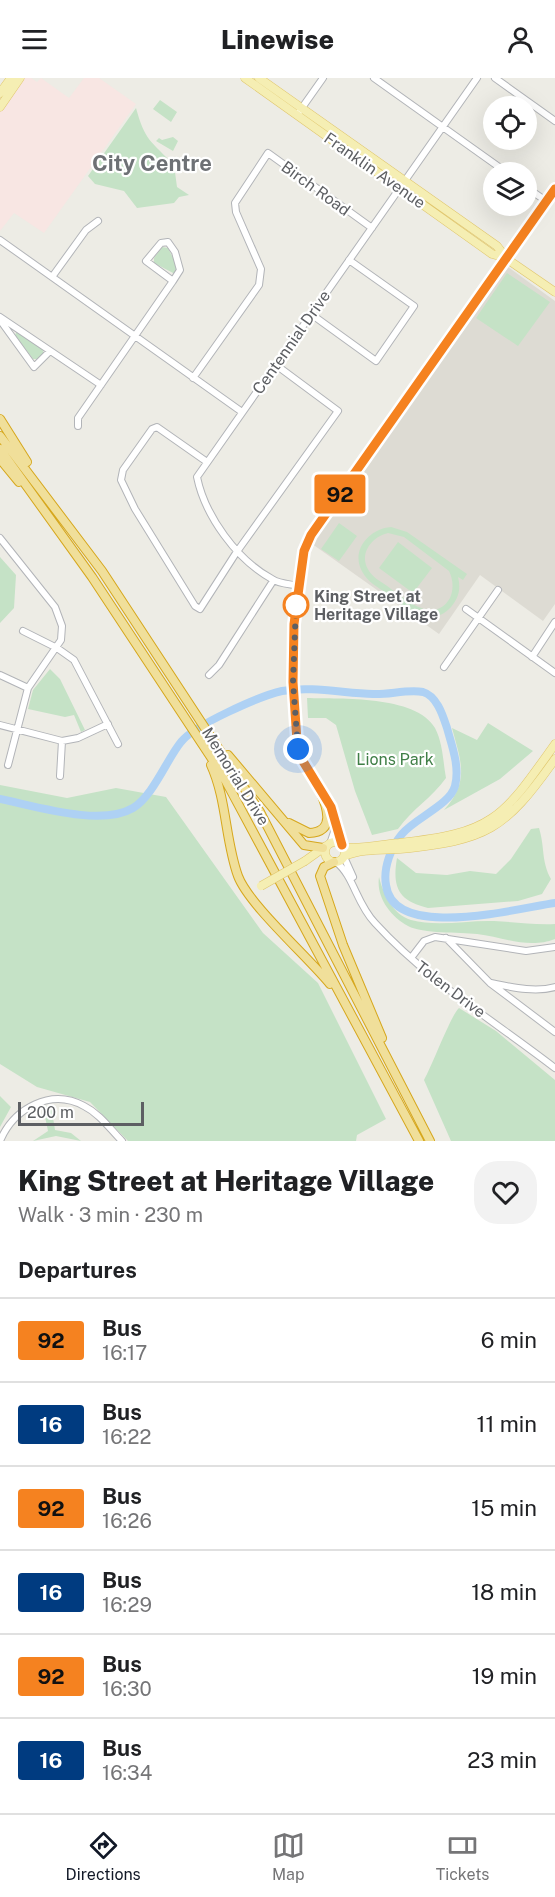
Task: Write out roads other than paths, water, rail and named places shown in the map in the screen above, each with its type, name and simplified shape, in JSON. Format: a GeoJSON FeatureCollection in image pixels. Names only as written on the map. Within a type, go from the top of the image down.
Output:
{"type":"FeatureCollection","features":[{"type":"Feature","properties":{"kind":"highway"},"geometry":{"type":"LineString","coordinates":[[0,419],[63,518]]}},
{"type":"Feature","properties":{"kind":"highway","name":"Memorial Drive"},"geometry":{"type":"LineString","coordinates":[[0,436],[102,571],[260,812],[430,1141]]}},
{"type":"Feature","properties":{"kind":"highway","name":"Memorial Drive"},"geometry":{"type":"LineString","coordinates":[[0,449],[64,536],[248,818],[419,1141]]}},
{"type":"Feature","properties":{"kind":"highway"},"geometry":{"type":"LineString","coordinates":[[0,459],[64,536]]}},
{"type":"Feature","properties":{"kind":"highway"},"geometry":{"type":"LineString","coordinates":[[213,738],[304,845],[327,845]]}},
{"type":"Feature","properties":{"kind":"highway"},"geometry":{"type":"LineString","coordinates":[[202,746],[220,790],[239,878],[343,1001]]}},
{"type":"Feature","properties":{"kind":"highway"},"geometry":{"type":"LineString","coordinates":[[285,820],[303,831],[314,833],[322,829],[328,818],[320,791]]}},
{"type":"Feature","properties":{"kind":"highway"},"geometry":{"type":"LineString","coordinates":[[333,861],[324,867],[320,876],[326,897],[343,945],[410,1102]]}},
{"type":"Feature","properties":{"kind":"main road"},"geometry":{"type":"LineString","coordinates":[[0,93],[11,78]]}},
{"type":"Feature","properties":{"kind":"main road"},"geometry":{"type":"LineString","coordinates":[[0,107],[20,78]]}},
{"type":"Feature","properties":{"kind":"main road","name":"Franklin Avenue"},"geometry":{"type":"LineString","coordinates":[[245,78],[300,112],[402,185],[497,246],[507,259],[555,292]]}},
{"type":"Feature","properties":{"kind":"main road","name":"Franklin Avenue"},"geometry":{"type":"LineString","coordinates":[[259,78],[300,112]]}},
{"type":"Feature","properties":{"kind":"main road"},"geometry":{"type":"LineString","coordinates":[[435,842],[471,830],[498,815],[520,792],[555,744]]}},
{"type":"Feature","properties":{"kind":"main road"},"geometry":{"type":"LineString","coordinates":[[305,861],[333,861],[349,853],[476,837],[503,820],[534,789],[555,759]]}},
{"type":"Feature","properties":{"kind":"main road"},"geometry":{"type":"LineString","coordinates":[[249,891],[305,861],[327,845],[336,842],[349,853]]}},
{"type":"Feature","properties":{"kind":"main road"},"geometry":{"type":"LineString","coordinates":[[327,845],[325,852],[333,861]]}},
{"type":"Feature","properties":{"kind":"street"},"geometry":{"type":"LineString","coordinates":[[300,112],[323,78]]}},
{"type":"Feature","properties":{"kind":"street"},"geometry":{"type":"LineString","coordinates":[[374,78],[492,162]]}},
{"type":"Feature","properties":{"kind":"street","name":"Centennial Drive"},"geometry":{"type":"LineString","coordinates":[[299,586],[273,581],[236,553],[200,493],[197,477],[477,78]]}},
{"type":"Feature","properties":{"kind":"street"},"geometry":{"type":"LineString","coordinates":[[495,78],[555,121]]}},
{"type":"Feature","properties":{"kind":"street","name":"Birch Road"},"geometry":{"type":"LineString","coordinates":[[193,378],[259,285],[261,269],[236,212],[235,203],[268,153],[372,228]]}},
{"type":"Feature","properties":{"kind":"street"},"geometry":{"type":"LineString","coordinates":[[343,846],[336,817],[298,749],[293,682],[294,634],[304,551],[311,535],[555,189]]}},
{"type":"Feature","properties":{"kind":"street"},"geometry":{"type":"LineString","coordinates":[[537,194],[555,204]]}},
{"type":"Feature","properties":{"kind":"street"},"geometry":{"type":"LineString","coordinates":[[51,278],[86,230],[98,221]]}},
{"type":"Feature","properties":{"kind":"street"},"geometry":{"type":"LineString","coordinates":[[0,240],[242,412]]}},
{"type":"Feature","properties":{"kind":"street"},"geometry":{"type":"LineString","coordinates":[[78,426],[78,418],[173,281],[180,270],[168,242],[160,243],[146,261],[173,281]]}},
{"type":"Feature","properties":{"kind":"street"},"geometry":{"type":"LineString","coordinates":[[311,314],[376,361],[414,306],[350,260]]}},
{"type":"Feature","properties":{"kind":"street"},"geometry":{"type":"LineString","coordinates":[[0,318],[101,385]]}},
{"type":"Feature","properties":{"kind":"street"},"geometry":{"type":"LineString","coordinates":[[0,318],[34,367],[50,351]]}},
{"type":"Feature","properties":{"kind":"street"},"geometry":{"type":"LineString","coordinates":[[207,462],[157,427],[152,429],[123,470],[121,480],[195,606],[200,609],[236,553],[338,411],[276,365]]}},
{"type":"Feature","properties":{"kind":"street"},"geometry":{"type":"LineString","coordinates":[[0,538],[60,616],[61,640],[28,688],[8,765]]}},
{"type":"Feature","properties":{"kind":"street"},"geometry":{"type":"LineString","coordinates":[[209,675],[219,665],[273,581]]}},
{"type":"Feature","properties":{"kind":"street"},"geometry":{"type":"LineString","coordinates":[[444,667],[498,590]]}},
{"type":"Feature","properties":{"kind":"street"},"geometry":{"type":"LineString","coordinates":[[466,609],[555,673]]}},
{"type":"Feature","properties":{"kind":"street"},"geometry":{"type":"LineString","coordinates":[[532,657],[555,622]]}},
{"type":"Feature","properties":{"kind":"street"},"geometry":{"type":"LineString","coordinates":[[23,631],[57,648],[74,660],[118,744]]}},
{"type":"Feature","properties":{"kind":"street"},"geometry":{"type":"LineString","coordinates":[[0,675],[28,688]]}},
{"type":"Feature","properties":{"kind":"street"},"geometry":{"type":"LineString","coordinates":[[0,725],[62,741],[78,738],[108,724]]}},
{"type":"Feature","properties":{"kind":"street"},"geometry":{"type":"LineString","coordinates":[[60,776],[62,741]]}},
{"type":"Feature","properties":{"kind":"street"},"geometry":{"type":"LineString","coordinates":[[326,801],[334,825],[327,845]]}},
{"type":"Feature","properties":{"kind":"street","name":"Tolen Drive"},"geometry":{"type":"LineString","coordinates":[[349,853],[357,899]]}},
{"type":"Feature","properties":{"kind":"street","name":"Tolen Drive"},"geometry":{"type":"LineString","coordinates":[[333,861],[349,874],[357,899],[374,923],[411,958],[435,979],[555,1068]]}},
{"type":"Feature","properties":{"kind":"street"},"geometry":{"type":"LineString","coordinates":[[445,938],[511,1001],[555,1032]]}},
{"type":"Feature","properties":{"kind":"street"},"geometry":{"type":"LineString","coordinates":[[411,958],[428,939],[445,938],[526,951],[555,947]]}},
{"type":"Feature","properties":{"kind":"street"},"geometry":{"type":"LineString","coordinates":[[464,955],[468,941]]}},
{"type":"Feature","properties":{"kind":"street"},"geometry":{"type":"LineString","coordinates":[[490,983],[516,988],[555,987]]}},
{"type":"Feature","properties":{"kind":"street"},"geometry":{"type":"LineString","coordinates":[[511,1001],[516,988]]}},
{"type":"Feature","properties":{"kind":"street"},"geometry":{"type":"LineString","coordinates":[[0,1141],[9,1124],[27,1107],[57,1099],[77,1102],[92,1110],[122,1141]]}},
{"type":"Feature","properties":{"kind":"waterway"},"geometry":{"type":"LineString","coordinates":[[0,799],[68,813],[104,816],[120,813],[133,808],[147,795],[176,749],[188,735],[228,712],[259,699],[282,691],[316,689],[373,694],[423,692],[436,702],[444,718],[455,757],[456,779],[452,793],[408,828],[394,845],[385,878],[394,902],[410,913],[433,917],[487,915],[555,903]]}},
{"type":"Feature","properties":{"kind":"place","name":"King Street at Heritage Village"},"geometry":{"type":"Point","coordinates":[296,605]}},
{"type":"Feature","properties":{"kind":"district","name":"City Centre"},"geometry":{"type":"Point","coordinates":[152,163]}},
{"type":"Feature","properties":{"kind":"park label","name":"Lions Park"},"geometry":{"type":"Point","coordinates":[395,759]}}]}
